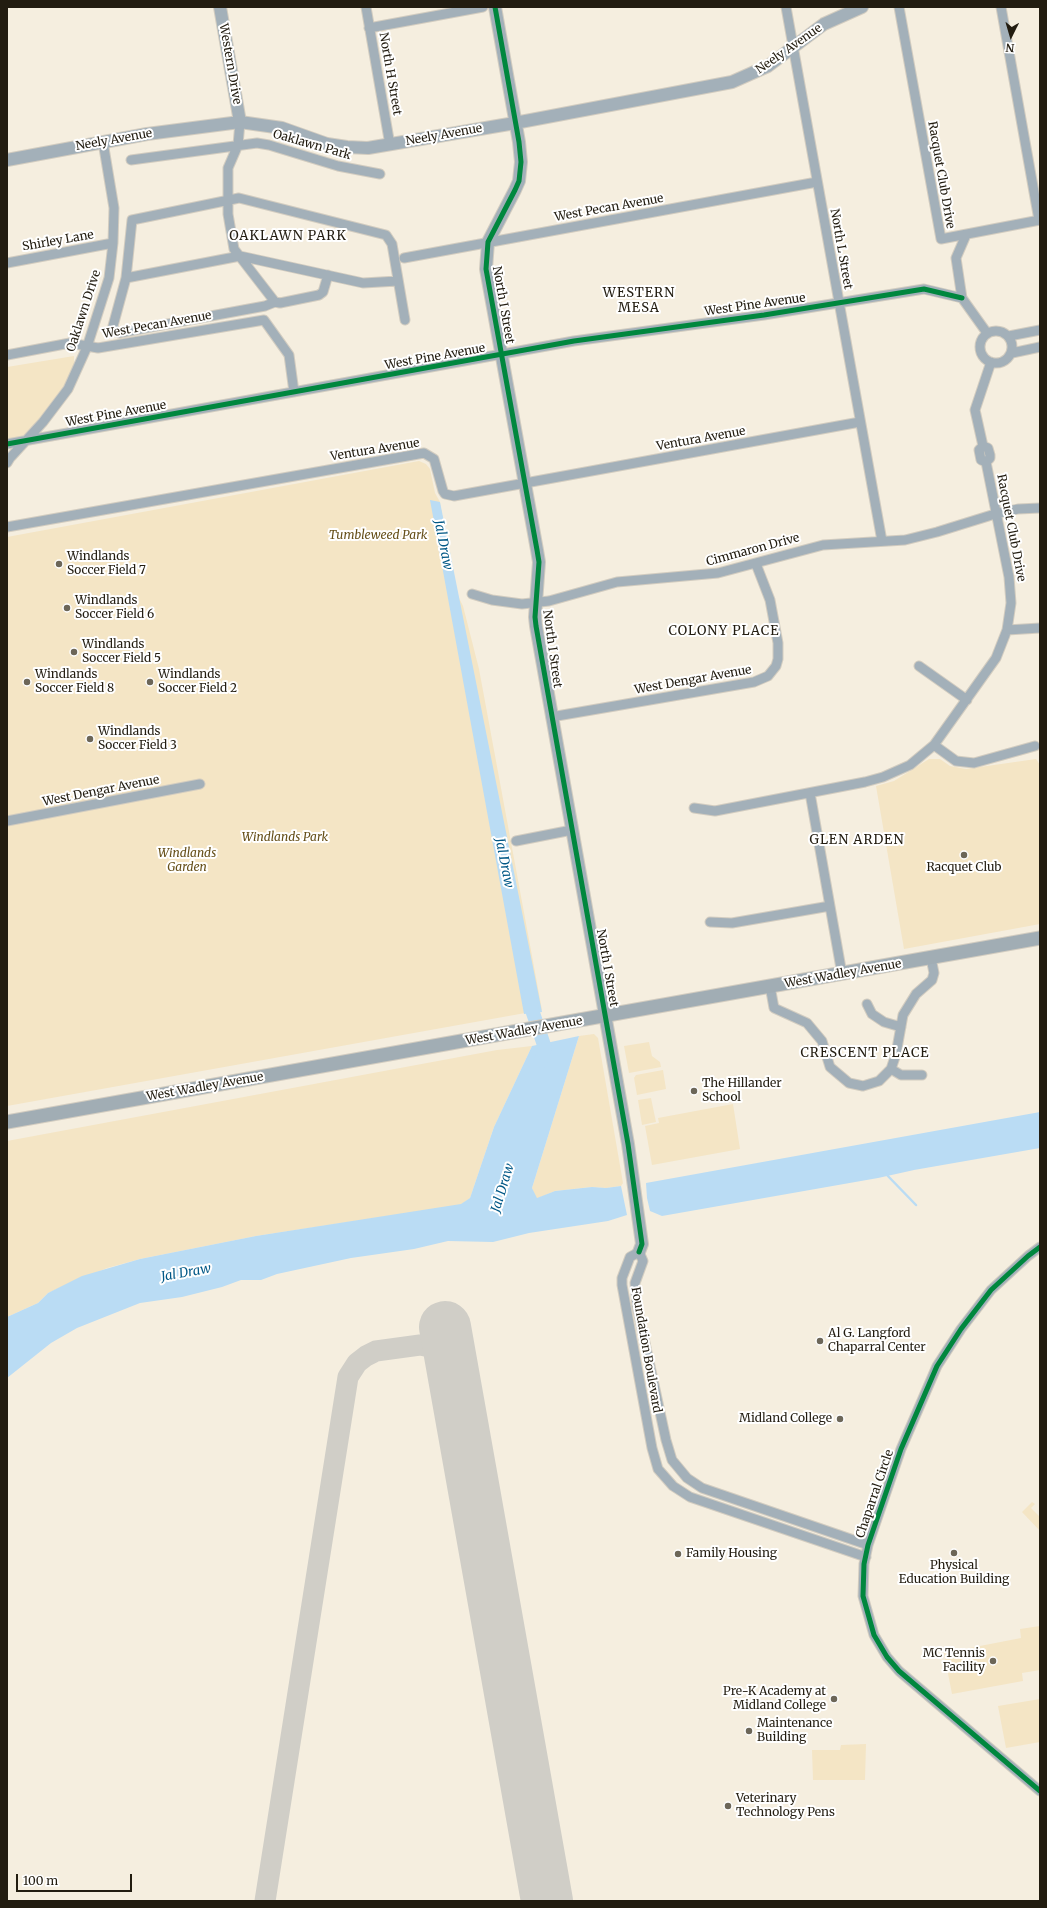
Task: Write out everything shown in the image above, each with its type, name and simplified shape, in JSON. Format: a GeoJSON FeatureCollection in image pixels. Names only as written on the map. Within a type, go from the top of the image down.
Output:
{"type":"FeatureCollection","features":[{"type":"Feature","properties":{"kind":"main road","name":"West Wadley Avenue"},"geometry":{"type":"LineString","coordinates":[[7,1122],[510,1034],[1040,938]]}},
{"type":"Feature","properties":{"kind":"street","name":"Western Drive"},"geometry":{"type":"LineString","coordinates":[[220,7],[240,122]]}},
{"type":"Feature","properties":{"kind":"street","name":"North H Street"},"geometry":{"type":"LineString","coordinates":[[366,7],[390,145]]}},
{"type":"Feature","properties":{"kind":"street"},"geometry":{"type":"LineString","coordinates":[[370,28],[483,7]]}},
{"type":"Feature","properties":{"kind":"street","name":"North I Street"},"geometry":{"type":"LineString","coordinates":[[495,7],[516,123],[521,162],[518,181],[488,242],[486,269],[539,562],[536,626],[628,1144],[642,1244],[639,1252]]}},
{"type":"Feature","properties":{"kind":"street","name":"North L Street"},"geometry":{"type":"LineString","coordinates":[[786,7],[882,541]]}},
{"type":"Feature","properties":{"kind":"street","name":"Neely Avenue"},"geometry":{"type":"LineString","coordinates":[[7,160],[192,127],[240,122],[282,128],[327,144],[368,148],[516,123],[726,84],[760,70],[824,24],[862,7]]}},
{"type":"Feature","properties":{"kind":"street","name":"Racquet Club Drive"},"geometry":{"type":"LineString","coordinates":[[898,7],[941,239],[966,235]]}},
{"type":"Feature","properties":{"kind":"street"},"geometry":{"type":"LineString","coordinates":[[966,235],[1040,220],[1001,7]]}},
{"type":"Feature","properties":{"kind":"street"},"geometry":{"type":"LineString","coordinates":[[240,122],[238,145],[228,168],[228,214],[234,249],[275,302]]}},
{"type":"Feature","properties":{"kind":"street","name":"Oaklawn Drive"},"geometry":{"type":"LineString","coordinates":[[7,463],[43,422],[68,389],[87,347],[109,278],[113,243],[114,208],[103,142]]}},
{"type":"Feature","properties":{"kind":"street","name":"Oaklawn Park"},"geometry":{"type":"LineString","coordinates":[[131,160],[256,143],[269,144],[338,166],[380,174]]}},
{"type":"Feature","properties":{"kind":"street","name":"West Pecan Avenue"},"geometry":{"type":"LineString","coordinates":[[404,258],[817,182]]}},
{"type":"Feature","properties":{"kind":"street"},"geometry":{"type":"LineString","coordinates":[[328,275],[323,292],[319,295],[280,303],[275,302],[265,306],[120,333],[115,331],[113,326],[126,278],[132,220],[228,202],[239,198],[386,235],[392,244],[405,320]]}},
{"type":"Feature","properties":{"kind":"street","name":"Racquet Club Drive"},"geometry":{"type":"LineString","coordinates":[[966,235],[956,258],[962,298],[987,333]]}},
{"type":"Feature","properties":{"kind":"street","name":"Shirley Lane"},"geometry":{"type":"LineString","coordinates":[[7,263],[113,243]]}},
{"type":"Feature","properties":{"kind":"street"},"geometry":{"type":"LineString","coordinates":[[126,278],[240,256],[363,284],[398,281]]}},
{"type":"Feature","properties":{"kind":"street","name":"West Pine Avenue"},"geometry":{"type":"LineString","coordinates":[[7,444],[574,341],[838,303],[924,289],[962,298]]}},
{"type":"Feature","properties":{"kind":"street","name":"West Pecan Avenue"},"geometry":{"type":"LineString","coordinates":[[7,355],[70,343],[98,348],[264,320],[289,355],[294,392]]}},
{"type":"Feature","properties":{"kind":"street"},"geometry":{"type":"LineString","coordinates":[[996,330],[1009,336],[1012,343],[1012,352],[1009,357],[1001,362],[991,362],[983,356],[980,347],[982,339],[987,333],[996,330]]}},
{"type":"Feature","properties":{"kind":"street"},"geometry":{"type":"LineString","coordinates":[[1009,336],[1040,330]]}},
{"type":"Feature","properties":{"kind":"street"},"geometry":{"type":"LineString","coordinates":[[1012,352],[1040,347]]}},
{"type":"Feature","properties":{"kind":"street","name":"Racquet Club Drive"},"geometry":{"type":"LineString","coordinates":[[694,808],[715,811],[866,782],[898,771],[920,758],[934,745],[996,658],[1007,630],[1011,591],[986,462],[980,460],[979,450],[983,446],[975,410],[991,362]]}},
{"type":"Feature","properties":{"kind":"street","name":"Ventura Avenue"},"geometry":{"type":"LineString","coordinates":[[7,528],[417,454],[428,454],[434,459],[440,487],[445,494],[449,496],[860,422]]}},
{"type":"Feature","properties":{"kind":"street","name":"Cimmaron Drive"},"geometry":{"type":"LineString","coordinates":[[472,594],[505,602],[522,604],[536,602],[560,598],[617,582],[704,575],[756,564],[823,545],[882,541],[921,536],[995,514],[1018,509],[1040,508]]}},
{"type":"Feature","properties":{"kind":"street","name":"West Dengar Avenue"},"geometry":{"type":"LineString","coordinates":[[552,717],[754,682],[768,676],[776,666],[778,659],[778,643],[770,600],[756,564]]}},
{"type":"Feature","properties":{"kind":"street"},"geometry":{"type":"LineString","coordinates":[[1007,630],[1040,628]]}},
{"type":"Feature","properties":{"kind":"street"},"geometry":{"type":"LineString","coordinates":[[919,666],[967,700]]}},
{"type":"Feature","properties":{"kind":"street"},"geometry":{"type":"LineString","coordinates":[[934,745],[956,761],[974,763],[1035,746]]}},
{"type":"Feature","properties":{"kind":"street","name":"West Dengar Avenue"},"geometry":{"type":"LineString","coordinates":[[7,821],[200,784]]}},
{"type":"Feature","properties":{"kind":"street"},"geometry":{"type":"LineString","coordinates":[[810,793],[842,974]]}},
{"type":"Feature","properties":{"kind":"street"},"geometry":{"type":"LineString","coordinates":[[516,841],[572,830]]}},
{"type":"Feature","properties":{"kind":"street"},"geometry":{"type":"LineString","coordinates":[[710,922],[732,924],[830,906]]}},
{"type":"Feature","properties":{"kind":"street"},"geometry":{"type":"LineString","coordinates":[[770,986],[774,1008],[806,1023],[822,1041],[830,1067],[849,1083],[862,1086],[879,1081],[891,1069],[896,1054],[903,1015],[916,994],[932,980],[934,973],[931,958]]}},
{"type":"Feature","properties":{"kind":"street"},"geometry":{"type":"LineString","coordinates":[[867,1004],[872,1014],[884,1022],[901,1027]]}},
{"type":"Feature","properties":{"kind":"street"},"geometry":{"type":"LineString","coordinates":[[891,1069],[901,1075],[922,1075]]}},
{"type":"Feature","properties":{"kind":"street","name":"Chaparral Circle"},"geometry":{"type":"LineString","coordinates":[[1040,1248],[1028,1256],[991,1290],[943,1354],[928,1383],[901,1450],[868,1545],[864,1596],[874,1635],[887,1656],[899,1671],[1040,1791]]}},
{"type":"Feature","properties":{"kind":"street","name":"Foundation Boulevard"},"geometry":{"type":"LineString","coordinates":[[866,1557],[690,1497],[673,1486],[658,1469],[652,1448],[622,1285],[622,1278],[630,1256],[639,1252],[643,1261],[635,1283],[637,1306],[672,1460],[687,1478],[702,1488],[868,1545]]}},
{"type":"Feature","properties":{"kind":"street"},"geometry":{"type":"LineString","coordinates":[[640,1386],[654,1384]]}},
{"type":"Feature","properties":{"kind":"green space"},"geometry":{"type":"Polygon","coordinates":[[[74,356],[74,376],[26,440],[7,444],[7,367],[74,356]]]}},
{"type":"Feature","properties":{"kind":"green space","name":"Windlands Park"},"geometry":{"type":"Polygon","coordinates":[[[419,461],[426,464],[430,469],[435,493],[440,502],[455,590],[463,606],[479,669],[542,1010],[7,1106],[7,537],[419,461]]]}},
{"type":"Feature","properties":{"kind":"green space","name":"Racquet Club"},"geometry":{"type":"Polygon","coordinates":[[[929,759],[940,759],[950,766],[966,769],[1036,759],[1040,765],[1040,924],[904,949],[876,786],[894,781],[929,759]]]}},
{"type":"Feature","properties":{"kind":"green space"},"geometry":{"type":"Polygon","coordinates":[[[594,1034],[598,1038],[623,1183],[621,1186],[606,1188],[592,1187],[555,1191],[536,1199],[532,1188],[579,1036],[594,1034]]]}},
{"type":"Feature","properties":{"kind":"green space"},"geometry":{"type":"Polygon","coordinates":[[[649,1042],[652,1056],[660,1062],[661,1067],[629,1073],[624,1046],[649,1042]]]}},
{"type":"Feature","properties":{"kind":"green space"},"geometry":{"type":"Polygon","coordinates":[[[532,1046],[494,1127],[470,1198],[461,1205],[256,1236],[140,1259],[107,1268],[48,1293],[38,1303],[7,1317],[7,1141],[497,1050],[532,1046]]]}},
{"type":"Feature","properties":{"kind":"green space"},"geometry":{"type":"Polygon","coordinates":[[[663,1070],[666,1089],[637,1095],[634,1078],[636,1075],[663,1070]]]}},
{"type":"Feature","properties":{"kind":"green space"},"geometry":{"type":"Polygon","coordinates":[[[651,1098],[656,1122],[642,1125],[638,1100],[651,1098]]]}},
{"type":"Feature","properties":{"kind":"green space"},"geometry":{"type":"Polygon","coordinates":[[[733,1104],[740,1149],[652,1165],[645,1126],[659,1123],[658,1118],[733,1104]]]}},
{"type":"Feature","properties":{"kind":"green space"},"geometry":{"type":"Polygon","coordinates":[[[1032,1502],[1035,1504],[1031,1508],[1040,1517],[1040,1531],[1022,1512],[1032,1502]]]}},
{"type":"Feature","properties":{"kind":"green space","name":"MC Tennis Facility"},"geometry":{"type":"Polygon","coordinates":[[[1040,1626],[1040,1670],[1022,1673],[1023,1681],[952,1694],[944,1653],[1021,1638],[1020,1629],[1040,1626]]]}},
{"type":"Feature","properties":{"kind":"green space","name":"MC Tennis Facility"},"geometry":{"type":"Polygon","coordinates":[[[1040,1699],[1040,1742],[1006,1748],[998,1706],[1040,1699]]]}},
{"type":"Feature","properties":{"kind":"green space"},"geometry":{"type":"Polygon","coordinates":[[[866,1744],[865,1780],[813,1780],[812,1750],[840,1750],[841,1745],[866,1744]]]}},
{"type":"Feature","properties":{"kind":"water"},"geometry":{"type":"Polygon","coordinates":[[[430,500],[440,502],[542,1012],[524,1014],[430,500]]]}},
{"type":"Feature","properties":{"kind":"water"},"geometry":{"type":"Polygon","coordinates":[[[579,1036],[532,1188],[537,1198],[555,1191],[621,1186],[627,1215],[608,1221],[529,1233],[493,1242],[448,1241],[414,1249],[351,1258],[277,1274],[261,1280],[241,1280],[222,1287],[182,1297],[140,1303],[77,1328],[51,1343],[7,1378],[7,1317],[38,1303],[48,1293],[82,1276],[140,1259],[256,1236],[461,1204],[470,1198],[494,1127],[532,1046],[579,1036]]]}},
{"type":"Feature","properties":{"kind":"water"},"geometry":{"type":"Polygon","coordinates":[[[1040,1112],[1040,1148],[662,1216],[650,1211],[646,1183],[1040,1112]]]}},
{"type":"Feature","properties":{"kind":"waterway","name":"Jal Draw"},"geometry":{"type":"LineString","coordinates":[[529,995],[532,1010],[545,1048],[541,1061]]}},
{"type":"Feature","properties":{"kind":"waterway"},"geometry":{"type":"LineString","coordinates":[[886,1174],[916,1205]]}},
{"type":"Feature","properties":{"kind":"taxiway"},"geometry":{"type":"LineString","coordinates":[[265,1901],[348,1377],[357,1363],[376,1351],[420,1345],[435,1348],[453,1373]]}},
{"type":"Feature","properties":{"kind":"runway"},"geometry":{"type":"LineString","coordinates":[[445,1327],[547,1901]]}},
{"type":"Feature","properties":{"kind":"cycle path"},"geometry":{"type":"LineString","coordinates":[[495,7],[519,142],[521,162],[519,181],[488,242],[486,269],[539,562],[535,617],[536,626],[628,1144],[642,1244],[639,1252]]}},
{"type":"Feature","properties":{"kind":"cycle path"},"geometry":{"type":"LineString","coordinates":[[7,444],[574,341],[764,315],[924,289],[962,298]]}},
{"type":"Feature","properties":{"kind":"cycle path"},"geometry":{"type":"LineString","coordinates":[[1040,1247],[991,1290],[961,1329],[937,1366],[901,1449],[868,1545],[864,1564],[863,1596],[874,1635],[887,1657],[899,1671],[1040,1791]]}},
{"type":"Feature","properties":{"kind":"place","name":"Windlands Soccer Field 7"},"geometry":{"type":"Point","coordinates":[59,564]}},
{"type":"Feature","properties":{"kind":"place","name":"Windlands Soccer Field 6"},"geometry":{"type":"Point","coordinates":[67,608]}},
{"type":"Feature","properties":{"kind":"place","name":"Windlands Soccer Field 5"},"geometry":{"type":"Point","coordinates":[74,652]}},
{"type":"Feature","properties":{"kind":"place","name":"Windlands Soccer Field 8"},"geometry":{"type":"Point","coordinates":[27,682]}},
{"type":"Feature","properties":{"kind":"place","name":"Windlands Soccer Field 2"},"geometry":{"type":"Point","coordinates":[150,682]}},
{"type":"Feature","properties":{"kind":"place","name":"Windlands Soccer Field 3"},"geometry":{"type":"Point","coordinates":[90,739]}},
{"type":"Feature","properties":{"kind":"place","name":"Racquet Club"},"geometry":{"type":"Point","coordinates":[964,855]}},
{"type":"Feature","properties":{"kind":"place","name":"The Hillander School"},"geometry":{"type":"Point","coordinates":[694,1091]}},
{"type":"Feature","properties":{"kind":"place","name":"Al G. Langford Chaparral Center"},"geometry":{"type":"Point","coordinates":[820,1341]}},
{"type":"Feature","properties":{"kind":"place","name":"Midland College"},"geometry":{"type":"Point","coordinates":[840,1419]}},
{"type":"Feature","properties":{"kind":"place","name":"Physical Education Building"},"geometry":{"type":"Point","coordinates":[954,1553]}},
{"type":"Feature","properties":{"kind":"place","name":"Family Housing"},"geometry":{"type":"Point","coordinates":[678,1554]}},
{"type":"Feature","properties":{"kind":"place","name":"MC Tennis Facility"},"geometry":{"type":"Point","coordinates":[993,1661]}},
{"type":"Feature","properties":{"kind":"place","name":"Pre-K Academy at Midland College"},"geometry":{"type":"Point","coordinates":[834,1699]}},
{"type":"Feature","properties":{"kind":"place","name":"Maintenance Building"},"geometry":{"type":"Point","coordinates":[749,1731]}},
{"type":"Feature","properties":{"kind":"place","name":"Veterinary Technology Pens"},"geometry":{"type":"Point","coordinates":[728,1806]}},
{"type":"Feature","properties":{"kind":"district","name":"OAKLAWN PARK"},"geometry":{"type":"Point","coordinates":[288,236]}},
{"type":"Feature","properties":{"kind":"district","name":"WESTERN MESA"},"geometry":{"type":"Point","coordinates":[639,300]}},
{"type":"Feature","properties":{"kind":"district","name":"COLONY PLACE"},"geometry":{"type":"Point","coordinates":[724,631]}},
{"type":"Feature","properties":{"kind":"district","name":"GLEN ARDEN"},"geometry":{"type":"Point","coordinates":[857,840]}},
{"type":"Feature","properties":{"kind":"district","name":"CRESCENT PLACE"},"geometry":{"type":"Point","coordinates":[865,1053]}},
{"type":"Feature","properties":{"kind":"park label","name":"Tumbleweed Park"},"geometry":{"type":"Point","coordinates":[378,536]}},
{"type":"Feature","properties":{"kind":"park label","name":"Windlands Garden"},"geometry":{"type":"Point","coordinates":[187,861]}}]}
